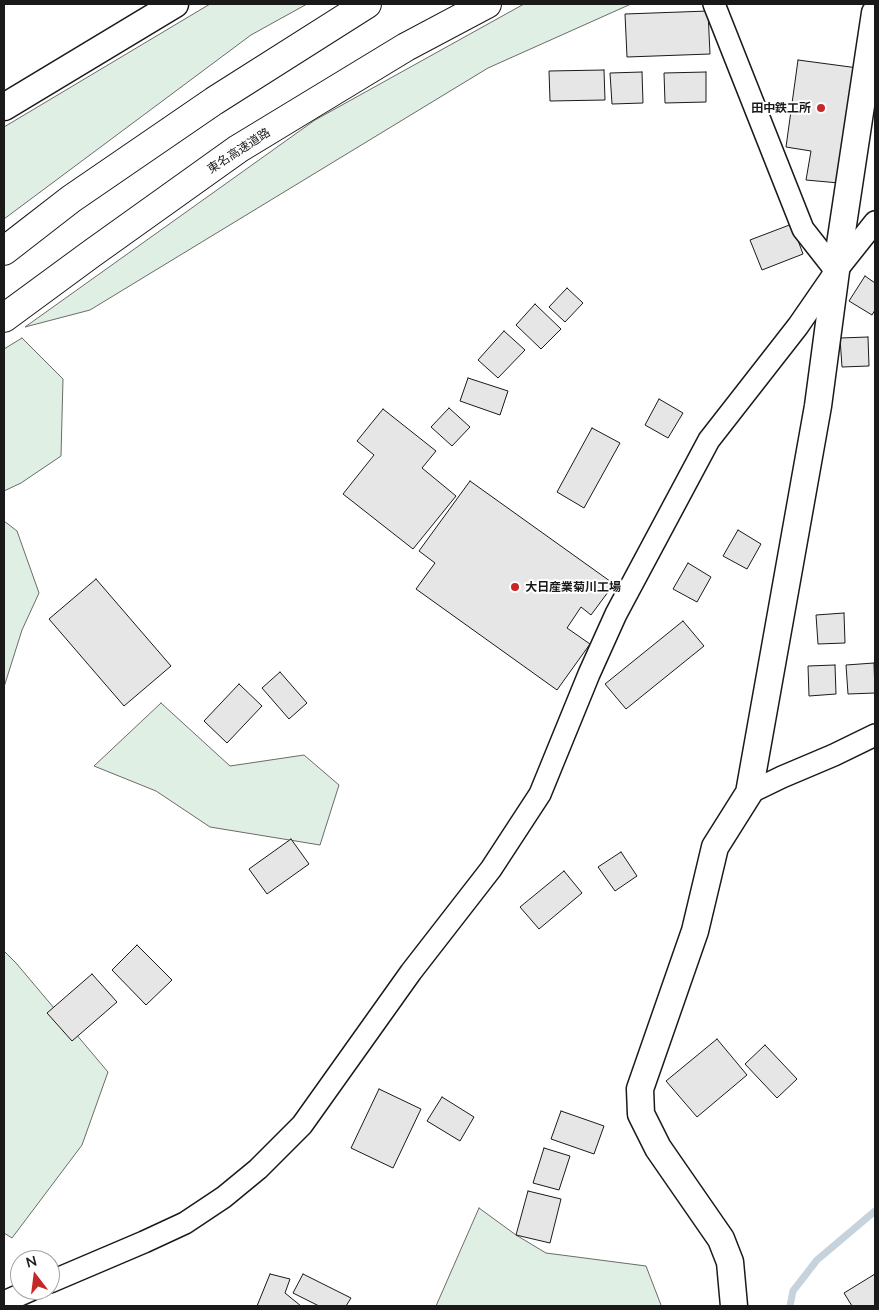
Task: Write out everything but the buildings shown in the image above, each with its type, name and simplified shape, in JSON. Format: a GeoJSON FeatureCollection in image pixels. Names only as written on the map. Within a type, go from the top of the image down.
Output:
{"type":"FeatureCollection","features":[{"type":"Feature","properties":{"kind":"highway"},"geometry":{"type":"LineString","coordinates":[[4,252],[72,199],[206,107],[367,4]]}},
{"type":"Feature","properties":{"kind":"highway","name":"東名高速道路"},"geometry":{"type":"LineString","coordinates":[[4,318],[238,149],[406,47],[487,4]]}},
{"type":"Feature","properties":{"kind":"street"},"geometry":{"type":"LineString","coordinates":[[4,107],[175,4]]}},
{"type":"Feature","properties":{"kind":"street"},"geometry":{"type":"LineString","coordinates":[[714,4],[803,229],[836,271]]}},
{"type":"Feature","properties":{"kind":"street"},"geometry":{"type":"LineString","coordinates":[[734,1306],[730,1262],[721,1239],[658,1148],[642,1114],[640,1089],[694,931],[715,847],[749,793],[818,406],[836,271],[875,13]]}},
{"type":"Feature","properties":{"kind":"street"},"geometry":{"type":"LineString","coordinates":[[60,1278],[185,1223],[224,1197],[258,1169],[302,1125],[411,972],[491,869],[540,794],[616,614],[709,440],[798,326],[836,271],[875,222]]}},
{"type":"Feature","properties":{"kind":"street"},"geometry":{"type":"LineString","coordinates":[[749,793],[782,776],[834,755],[875,735]]}},
{"type":"Feature","properties":{"kind":"green space"},"geometry":{"type":"Polygon","coordinates":[[[210,4],[307,4],[251,35],[4,219],[4,127],[210,4]]]}},
{"type":"Feature","properties":{"kind":"green space"},"geometry":{"type":"Polygon","coordinates":[[[524,4],[631,4],[488,68],[90,310],[25,327],[315,120],[524,4]]]}},
{"type":"Feature","properties":{"kind":"green space"},"geometry":{"type":"Polygon","coordinates":[[[22,338],[63,379],[61,456],[21,483],[4,491],[4,349],[22,338]]]}},
{"type":"Feature","properties":{"kind":"green space"},"geometry":{"type":"Polygon","coordinates":[[[4,521],[17,531],[39,593],[22,630],[4,687],[4,521]]]}},
{"type":"Feature","properties":{"kind":"green space"},"geometry":{"type":"Polygon","coordinates":[[[161,703],[230,766],[304,755],[339,785],[320,845],[210,827],[156,791],[94,766],[161,703]]]}},
{"type":"Feature","properties":{"kind":"green space"},"geometry":{"type":"Polygon","coordinates":[[[4,951],[108,1072],[82,1145],[12,1238],[4,1233],[4,951]]]}},
{"type":"Feature","properties":{"kind":"green space"},"geometry":{"type":"Polygon","coordinates":[[[479,1208],[516,1235],[546,1253],[646,1266],[661,1305],[436,1306],[479,1208]]]}},
{"type":"Feature","properties":{"kind":"waterway"},"geometry":{"type":"LineString","coordinates":[[790,1306],[793,1291],[817,1260],[875,1211]]}},
{"type":"Feature","properties":{"kind":"place","name":"田中鉄工所"},"geometry":{"type":"Point","coordinates":[821,108]}},
{"type":"Feature","properties":{"kind":"place","name":"大日産業菊川工場"},"geometry":{"type":"Point","coordinates":[515,587]}}]}
